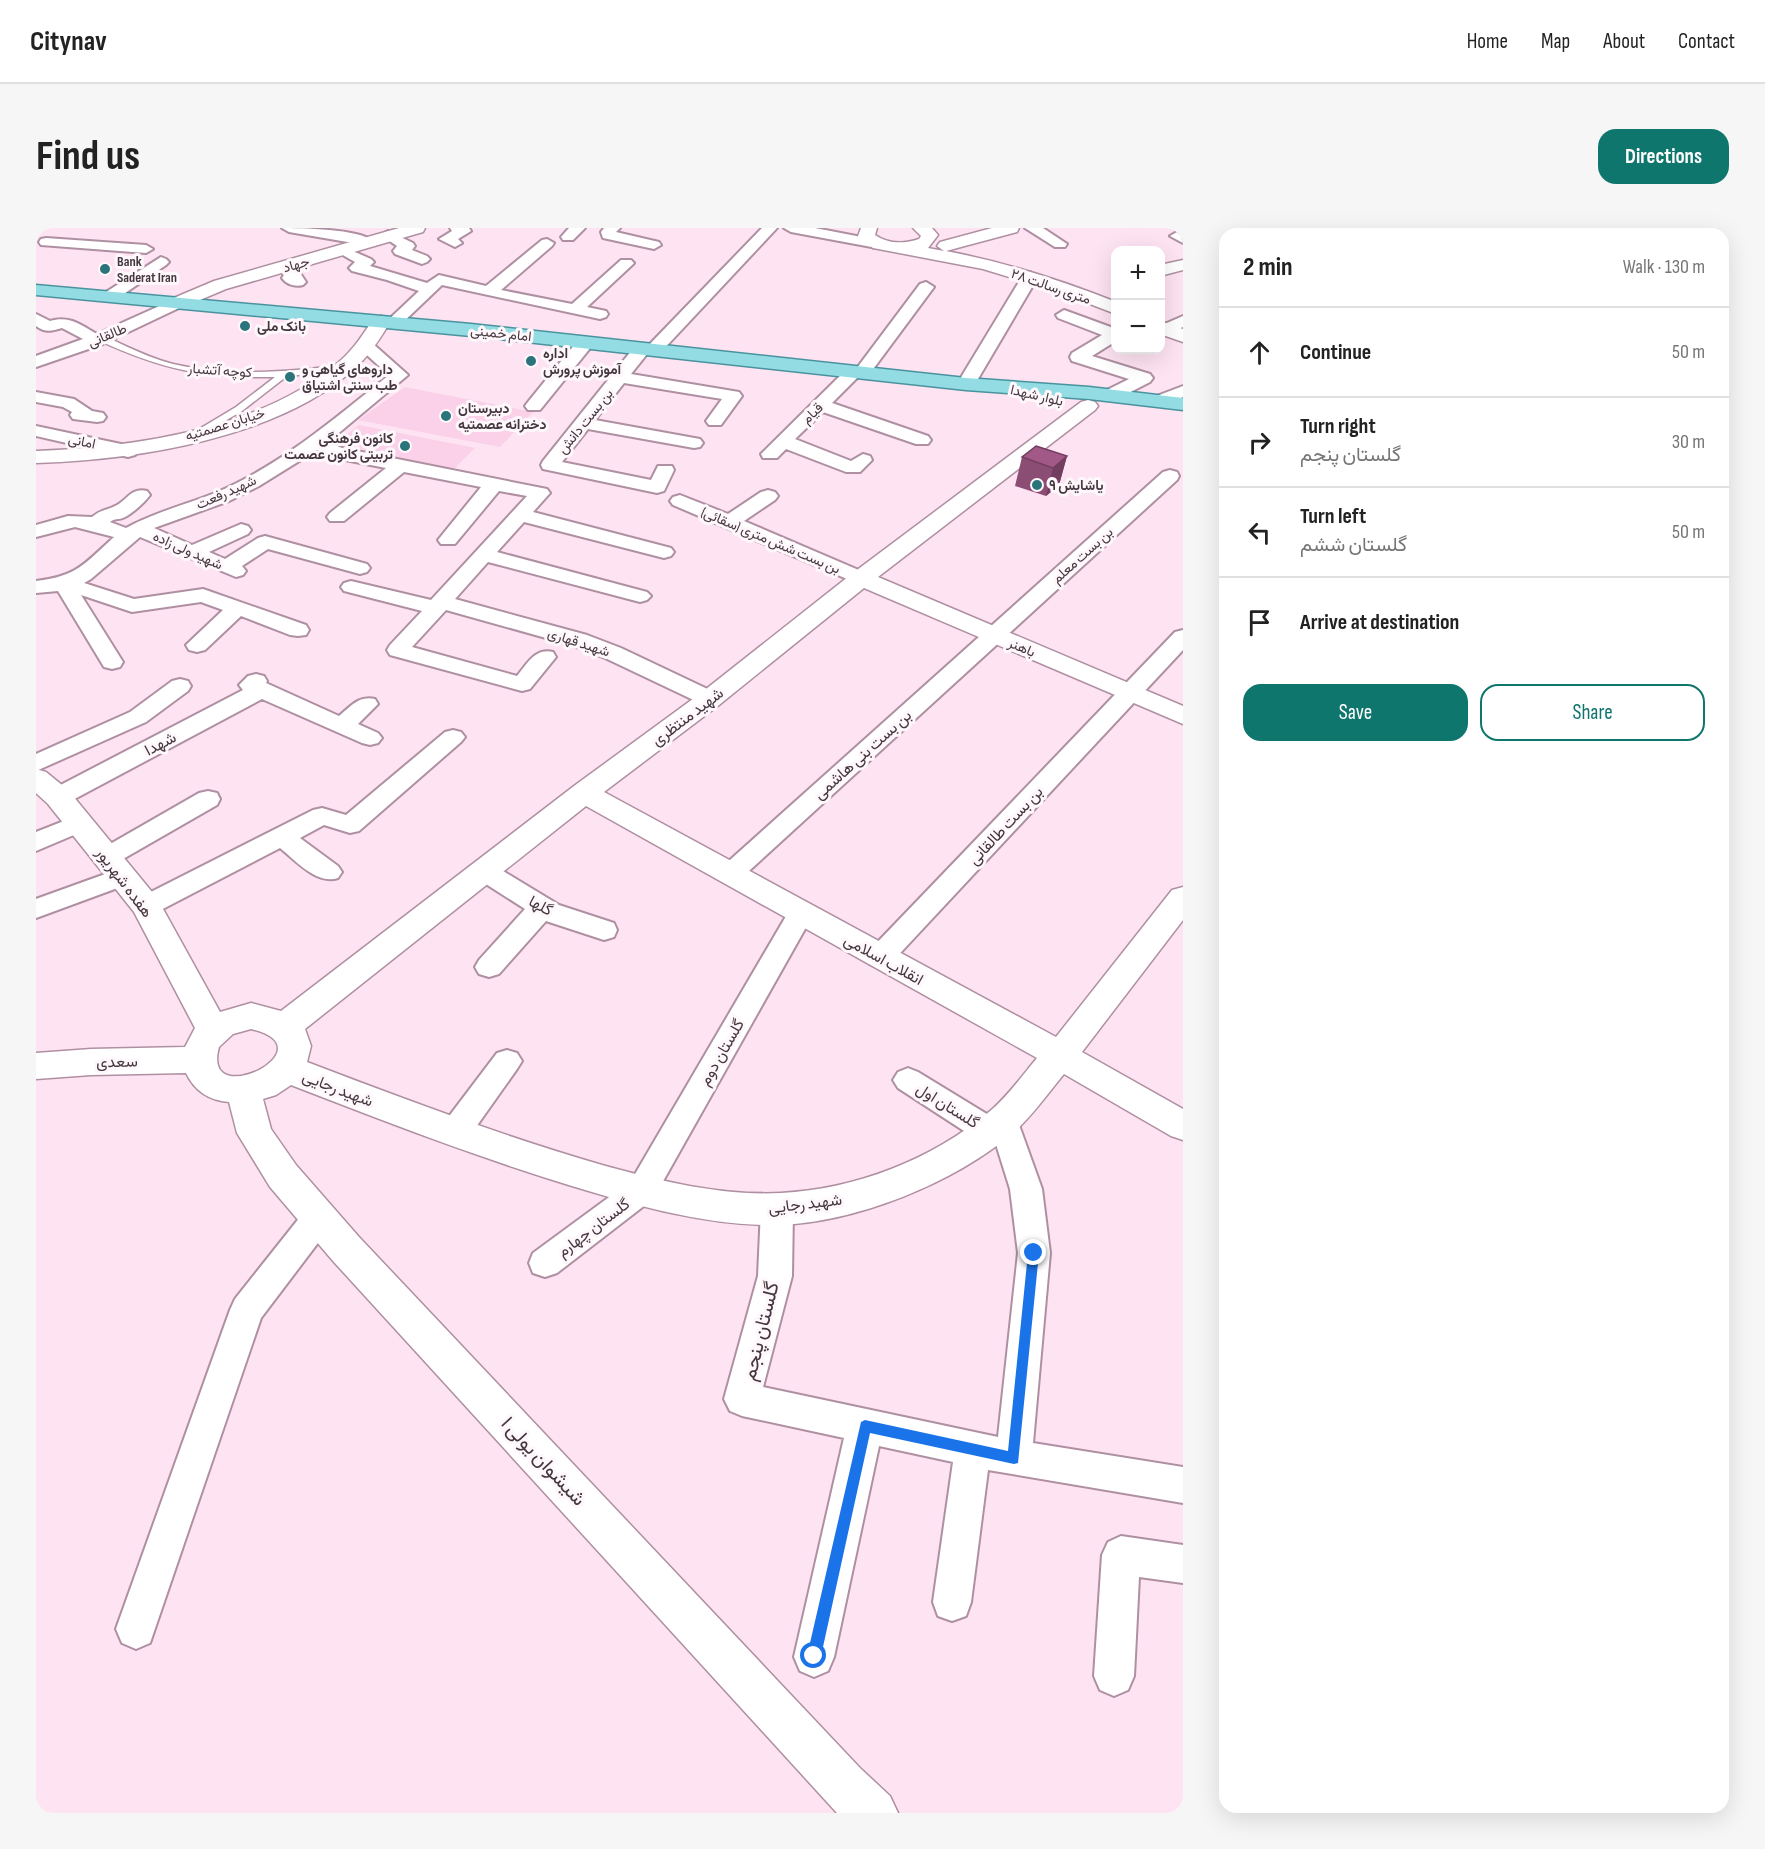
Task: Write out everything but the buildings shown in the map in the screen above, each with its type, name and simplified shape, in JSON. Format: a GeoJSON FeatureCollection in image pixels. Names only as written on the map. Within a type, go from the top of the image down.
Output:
{"type":"FeatureCollection","features":[{"type":"Feature","properties":{"kind":"main road","name":"امام خمینی"},"geometry":{"type":"LineString","coordinates":[[36,290],[387,323],[1001,386]]}},
{"type":"Feature","properties":{"kind":"main road","name":"بلوار شهدا"},"geometry":{"type":"LineString","coordinates":[[1001,386],[1183,404]]}},
{"type":"Feature","properties":{"kind":"main road","name":"بلوار شهدا"},"geometry":{"type":"LineString","coordinates":[[1001,386],[1088,406],[1183,418]]}},
{"type":"Feature","properties":{"kind":"street"},"geometry":{"type":"LineString","coordinates":[[289,228],[367,242]]}},
{"type":"Feature","properties":{"kind":"street"},"geometry":{"type":"LineString","coordinates":[[613,228],[608,235],[654,245]]}},
{"type":"Feature","properties":{"kind":"street","name":"بن بست دانش"},"geometry":{"type":"LineString","coordinates":[[665,470],[657,488],[550,465],[620,377],[770,228]]}},
{"type":"Feature","properties":{"kind":"street"},"geometry":{"type":"LineString","coordinates":[[796,229],[862,228]]}},
{"type":"Feature","properties":{"kind":"street"},"geometry":{"type":"LineString","coordinates":[[946,246],[1011,228]]}},
{"type":"Feature","properties":{"kind":"street"},"geometry":{"type":"LineString","coordinates":[[1032,228],[1060,244]]}},
{"type":"Feature","properties":{"kind":"street"},"geometry":{"type":"LineString","coordinates":[[796,229],[873,236]]}},
{"type":"Feature","properties":{"kind":"street"},"geometry":{"type":"LineString","coordinates":[[399,231],[408,246],[400,251],[422,259]]}},
{"type":"Feature","properties":{"kind":"street","name":"جهاد"},"geometry":{"type":"LineString","coordinates":[[176,304],[220,285],[399,231]]}},
{"type":"Feature","properties":{"kind":"street"},"geometry":{"type":"LineString","coordinates":[[898,247],[918,246],[925,233]]}},
{"type":"Feature","properties":{"kind":"street","name":"۲۸ متری رسالت"},"geometry":{"type":"LineString","coordinates":[[925,233],[946,246],[986,264],[1070,290],[1111,307]]}},
{"type":"Feature","properties":{"kind":"street","name":"۲۸ متری رسالت"},"geometry":{"type":"LineString","coordinates":[[873,236],[898,247],[986,264]]}},
{"type":"Feature","properties":{"kind":"street"},"geometry":{"type":"LineString","coordinates":[[489,292],[547,243]]}},
{"type":"Feature","properties":{"kind":"street"},"geometry":{"type":"LineString","coordinates":[[44,244],[146,249]]}},
{"type":"Feature","properties":{"kind":"street"},"geometry":{"type":"LineString","coordinates":[[341,250],[366,262],[357,268],[392,276],[429,289]]}},
{"type":"Feature","properties":{"kind":"street"},"geometry":{"type":"LineString","coordinates":[[575,309],[626,262]]}},
{"type":"Feature","properties":{"kind":"street"},"geometry":{"type":"LineString","coordinates":[[1165,270],[1183,265]]}},
{"type":"Feature","properties":{"kind":"street"},"geometry":{"type":"LineString","coordinates":[[109,297],[160,267]]}},
{"type":"Feature","properties":{"kind":"street"},"geometry":{"type":"LineString","coordinates":[[284,267],[295,276],[290,278],[298,282]]}},
{"type":"Feature","properties":{"kind":"street"},"geometry":{"type":"LineString","coordinates":[[966,384],[1030,278]]}},
{"type":"Feature","properties":{"kind":"street"},"geometry":{"type":"LineString","coordinates":[[387,323],[440,280],[600,314]]}},
{"type":"Feature","properties":{"kind":"street"},"geometry":{"type":"LineString","coordinates":[[1070,290],[1104,283]]}},
{"type":"Feature","properties":{"kind":"street","name":"قیام"},"geometry":{"type":"LineString","coordinates":[[863,460],[853,468],[829,467],[776,447],[858,372],[926,287]]}},
{"type":"Feature","properties":{"kind":"street","name":"طالقانی"},"geometry":{"type":"LineString","coordinates":[[36,362],[99,339],[176,304]]}},
{"type":"Feature","properties":{"kind":"street"},"geometry":{"type":"LineString","coordinates":[[1064,315],[1115,334],[1078,357],[1144,378],[1109,396]]}},
{"type":"Feature","properties":{"kind":"street"},"geometry":{"type":"LineString","coordinates":[[36,319],[48,327],[63,322],[99,339]]}},
{"type":"Feature","properties":{"kind":"street","name":"خیابان عصمتیه"},"geometry":{"type":"LineString","coordinates":[[36,458],[128,451],[251,419],[302,396],[344,368],[387,323]]}},
{"type":"Feature","properties":{"kind":"street"},"geometry":{"type":"LineString","coordinates":[[534,406],[585,343]]}},
{"type":"Feature","properties":{"kind":"street","name":"شهید رفعت"},"geometry":{"type":"LineString","coordinates":[[36,587],[64,584],[84,575],[133,532],[153,520],[222,496],[252,482],[316,443],[399,375],[366,346]]}},
{"type":"Feature","properties":{"kind":"street"},"geometry":{"type":"LineString","coordinates":[[1099,365],[1119,355]]}},
{"type":"Feature","properties":{"kind":"street"},"geometry":{"type":"LineString","coordinates":[[620,377],[733,396],[715,421]]}},
{"type":"Feature","properties":{"kind":"street"},"geometry":{"type":"LineString","coordinates":[[1160,401],[1183,391]]}},
{"type":"Feature","properties":{"kind":"street"},"geometry":{"type":"LineString","coordinates":[[606,394],[629,398]]}},
{"type":"Feature","properties":{"kind":"street","name":"امانی"},"geometry":{"type":"LineString","coordinates":[[36,397],[68,403],[83,411],[79,415],[97,417]]}},
{"type":"Feature","properties":{"kind":"street"},"geometry":{"type":"LineString","coordinates":[[820,405],[921,440]]}},
{"type":"Feature","properties":{"kind":"street","name":"شهید منتظری"},"geometry":{"type":"LineString","coordinates":[[285,1026],[710,699],[861,578],[1088,406]]}},
{"type":"Feature","properties":{"kind":"street"},"geometry":{"type":"LineString","coordinates":[[583,423],[694,443]]}},
{"type":"Feature","properties":{"kind":"street","name":"امانی"},"geometry":{"type":"LineString","coordinates":[[36,431],[128,451]]}},
{"type":"Feature","properties":{"kind":"street"},"geometry":{"type":"LineString","coordinates":[[316,443],[337,453],[540,493],[398,650],[522,684],[545,657]]}},
{"type":"Feature","properties":{"kind":"street"},"geometry":{"type":"LineString","coordinates":[[337,517],[400,466]]}},
{"type":"Feature","properties":{"kind":"street","name":"بن بست معلم"},"geometry":{"type":"LineString","coordinates":[[994,635],[1170,476]]}},
{"type":"Feature","properties":{"kind":"street"},"geometry":{"type":"LineString","coordinates":[[448,540],[494,484]]}},
{"type":"Feature","properties":{"kind":"street"},"geometry":{"type":"LineString","coordinates":[[95,525],[109,513],[117,513],[140,495]]}},
{"type":"Feature","properties":{"kind":"street"},"geometry":{"type":"LineString","coordinates":[[728,522],[768,496]]}},
{"type":"Feature","properties":{"kind":"street","name":"بن بست شش متری (سقائی)"},"geometry":{"type":"LineString","coordinates":[[680,501],[861,578]]}},
{"type":"Feature","properties":{"kind":"street"},"geometry":{"type":"LineString","coordinates":[[520,515],[664,552]]}},
{"type":"Feature","properties":{"kind":"street","name":"شهید ولی زاده"},"geometry":{"type":"LineString","coordinates":[[36,531],[46,530],[66,522],[81,521],[133,532],[193,552],[231,569],[264,542],[360,568]]}},
{"type":"Feature","properties":{"kind":"street"},"geometry":{"type":"LineString","coordinates":[[193,552],[241,530]]}},
{"type":"Feature","properties":{"kind":"street"},"geometry":{"type":"LineString","coordinates":[[484,555],[640,596]]}},
{"type":"Feature","properties":{"kind":"street","name":"باهنر"},"geometry":{"type":"LineString","coordinates":[[861,578],[1183,716]]}},
{"type":"Feature","properties":{"kind":"street"},"geometry":{"type":"LineString","coordinates":[[64,584],[92,591],[132,606],[203,595],[298,630]]}},
{"type":"Feature","properties":{"kind":"street"},"geometry":{"type":"LineString","coordinates":[[64,584],[112,662]]}},
{"type":"Feature","properties":{"kind":"street","name":"شهید قهاری"},"geometry":{"type":"LineString","coordinates":[[351,587],[439,605],[579,640],[613,653],[710,699]]}},
{"type":"Feature","properties":{"kind":"street"},"geometry":{"type":"LineString","coordinates":[[197,645],[238,608]]}},
{"type":"Feature","properties":{"kind":"street","name":"بن بست بنی هاشمی"},"geometry":{"type":"LineString","coordinates":[[730,874],[994,635]]}},
{"type":"Feature","properties":{"kind":"street","name":"بن بست طالقانی"},"geometry":{"type":"LineString","coordinates":[[880,957],[1183,637]]}},
{"type":"Feature","properties":{"kind":"street","name":"شهدا"},"geometry":{"type":"LineString","coordinates":[[47,788],[260,685],[342,725]]}},
{"type":"Feature","properties":{"kind":"street"},"geometry":{"type":"LineString","coordinates":[[36,763],[138,717],[180,686]]}},
{"type":"Feature","properties":{"kind":"street"},"geometry":{"type":"LineString","coordinates":[[367,704],[342,725],[370,738]]}},
{"type":"Feature","properties":{"kind":"street"},"geometry":{"type":"LineString","coordinates":[[146,906],[322,816],[350,825],[453,737]]}},
{"type":"Feature","properties":{"kind":"street","name":"هفده شهریور"},"geometry":{"type":"LineString","coordinates":[[47,788],[80,823],[146,906],[213,1030]]}},
{"type":"Feature","properties":{"kind":"street","name":"انقلاب اسلامی"},"geometry":{"type":"LineString","coordinates":[[584,794],[1060,1055],[1183,1126]]}},
{"type":"Feature","properties":{"kind":"street"},"geometry":{"type":"LineString","coordinates":[[36,909],[115,867],[208,799]]}},
{"type":"Feature","properties":{"kind":"street"},"geometry":{"type":"LineString","coordinates":[[36,842],[80,823]]}},
{"type":"Feature","properties":{"kind":"street"},"geometry":{"type":"LineString","coordinates":[[281,836],[329,872]]}},
{"type":"Feature","properties":{"kind":"street","name":"گلها"},"geometry":{"type":"LineString","coordinates":[[484,871],[543,907],[604,930]]}},
{"type":"Feature","properties":{"kind":"street","name":"شهید رجایی"},"geometry":{"type":"LineString","coordinates":[[287,1068],[510,1153],[642,1190],[735,1208],[777,1209],[866,1194],[921,1175],[965,1149],[996,1125],[1060,1055],[1183,898]]}},
{"type":"Feature","properties":{"kind":"street"},"geometry":{"type":"LineString","coordinates":[[489,967],[543,907]]}},
{"type":"Feature","properties":{"kind":"street","name":"گلستان دوم"},"geometry":{"type":"LineString","coordinates":[[642,1190],[801,913]]}},
{"type":"Feature","properties":{"kind":"street"},"geometry":{"type":"LineString","coordinates":[[250,1016],[270,1018],[285,1026],[293,1038],[294,1053],[287,1068],[272,1081],[243,1091],[214,1085],[202,1074],[197,1060],[202,1044],[213,1030],[232,1020],[250,1016]]}},
{"type":"Feature","properties":{"kind":"street","name":"سعدی"},"geometry":{"type":"LineString","coordinates":[[36,1066],[91,1062],[197,1060]]}},
{"type":"Feature","properties":{"kind":"street"},"geometry":{"type":"LineString","coordinates":[[455,1132],[507,1061]]}},
{"type":"Feature","properties":{"kind":"street","name":"گلستان اول"},"geometry":{"type":"LineString","coordinates":[[908,1080],[996,1125]]}},
{"type":"Feature","properties":{"kind":"street","name":"شیشوان یولی ا"},"geometry":{"type":"LineString","coordinates":[[243,1091],[255,1133],[283,1176],[318,1217],[843,1785],[873,1813]]}},
{"type":"Feature","properties":{"kind":"street"},"geometry":{"type":"LineString","coordinates":[[996,1125],[1026,1189],[1034,1253],[1014,1458]]}},
{"type":"Feature","properties":{"kind":"street","name":"گلستان چهارم"},"geometry":{"type":"LineString","coordinates":[[545,1263],[642,1190]]}},
{"type":"Feature","properties":{"kind":"street","name":"گلستان پنجم"},"geometry":{"type":"LineString","coordinates":[[777,1209],[775,1276],[742,1399],[1014,1458],[1183,1485]]}},
{"type":"Feature","properties":{"kind":"street"},"geometry":{"type":"LineString","coordinates":[[136,1629],[247,1310],[318,1217]]}},
{"type":"Feature","properties":{"kind":"street"},"geometry":{"type":"LineString","coordinates":[[814,1656],[865,1426]]}},
{"type":"Feature","properties":{"kind":"street"},"geometry":{"type":"LineString","coordinates":[[952,1602],[973,1449]]}},
{"type":"Feature","properties":{"kind":"street"},"geometry":{"type":"LineString","coordinates":[[1114,1676],[1121,1555],[1183,1564]]}},
{"type":"Feature","properties":{"kind":"lane","name":"کوچه آتشبار"},"geometry":{"type":"LineString","coordinates":[[99,339],[173,367],[220,373],[285,373],[344,368]]}},
{"type":"Feature","properties":{"kind":"lane"},"geometry":{"type":"LineString","coordinates":[[199,433],[239,409],[285,373]]}},
{"type":"Feature","properties":{"kind":"shaded area","name":"دبیرستان دخترانه عصمتیه"},"geometry":{"type":"Polygon","coordinates":[[[405,387],[533,412],[500,447],[358,420],[405,387]]]}},
{"type":"Feature","properties":{"kind":"shaded area","name":"کانون فرهنگی تربیتی کانون عصمت"},"geometry":{"type":"Polygon","coordinates":[[[359,425],[475,448],[453,470],[336,443],[359,425]]]}},
{"type":"Feature","properties":{"kind":"place","name":"Bank Saderat Iran"},"geometry":{"type":"Point","coordinates":[105,269]}},
{"type":"Feature","properties":{"kind":"place","name":"بانک ملی"},"geometry":{"type":"Point","coordinates":[245,326]}},
{"type":"Feature","properties":{"kind":"place","name":"اداره آموزش پرورش"},"geometry":{"type":"Point","coordinates":[531,361]}},
{"type":"Feature","properties":{"kind":"place","name":"داروهای گیاهی و طب سنتی اشتیاق"},"geometry":{"type":"Point","coordinates":[290,377]}},
{"type":"Feature","properties":{"kind":"place","name":"دبیرستان دخترانه عصمتیه"},"geometry":{"type":"Point","coordinates":[446,416]}},
{"type":"Feature","properties":{"kind":"place","name":"کانون فرهنگی تربیتی کانون عصمت"},"geometry":{"type":"Point","coordinates":[405,446]}},
{"type":"Feature","properties":{"kind":"place","name":"یاشایش ۹"},"geometry":{"type":"Point","coordinates":[1037,485]}},
{"type":"Feature","properties":{"kind":"route"},"geometry":{"type":"LineString","coordinates":[[814,1656],[865,1426],[1014,1458],[1034,1253]]}}]}
